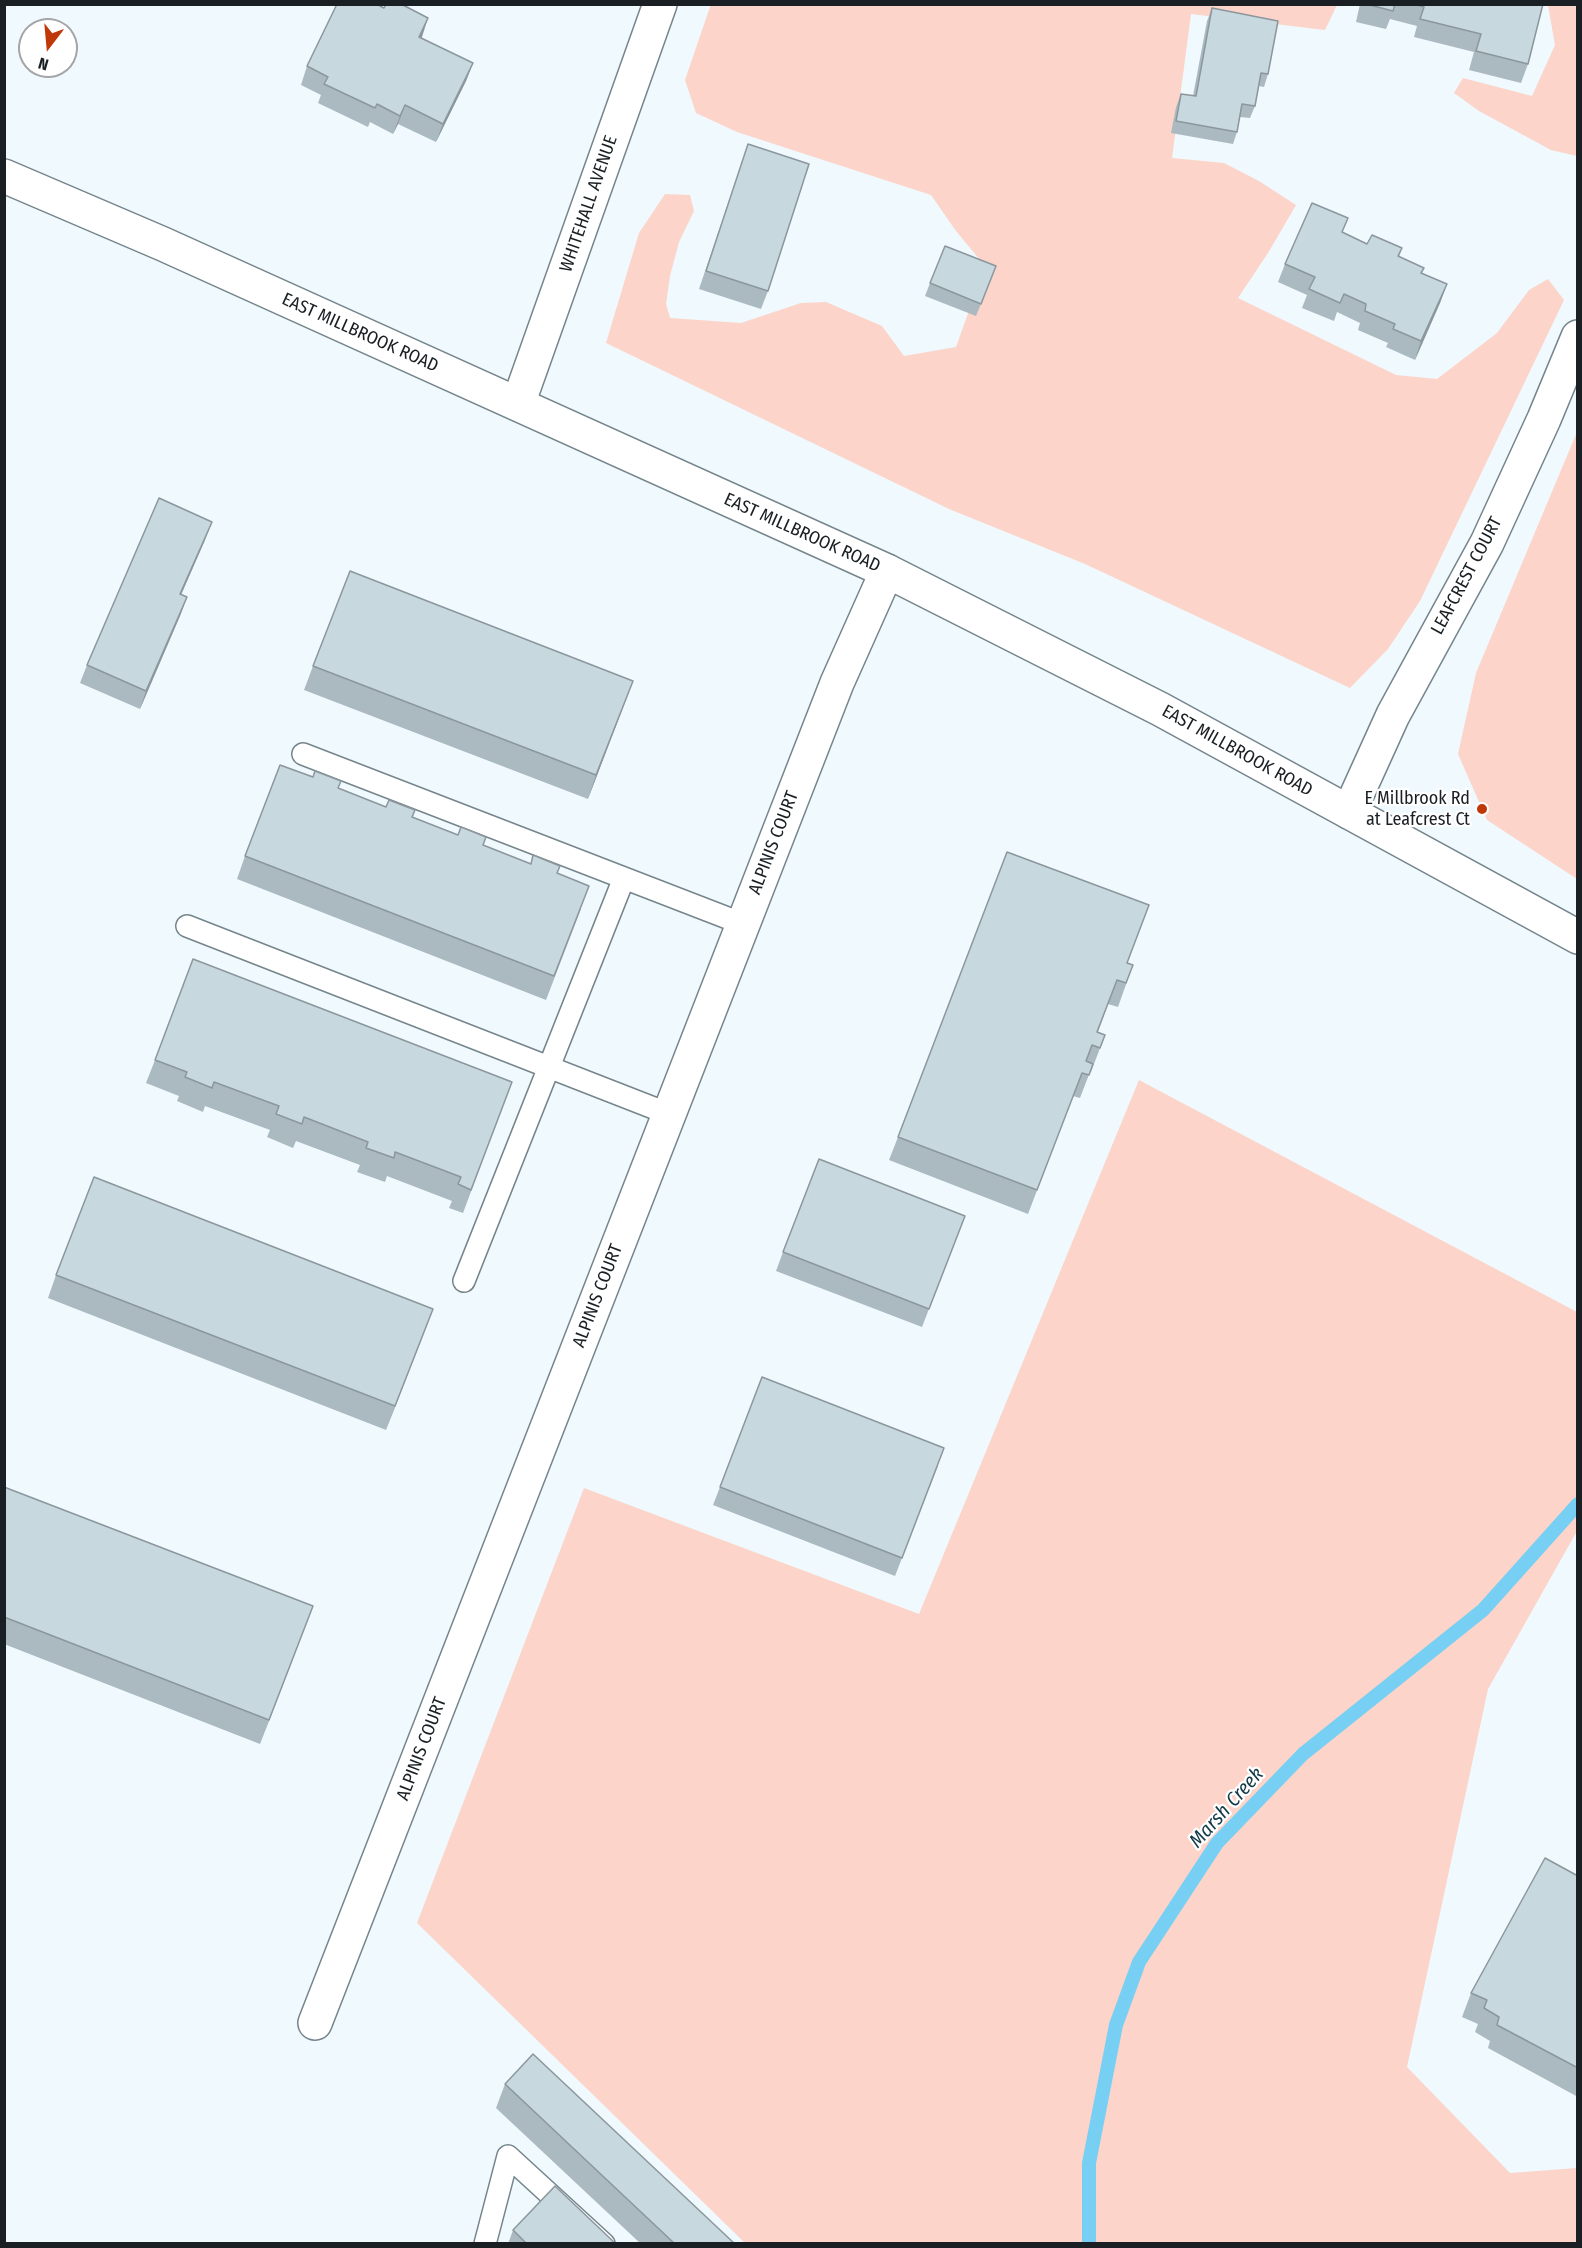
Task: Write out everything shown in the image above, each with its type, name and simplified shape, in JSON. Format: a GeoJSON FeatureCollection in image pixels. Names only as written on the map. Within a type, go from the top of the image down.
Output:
{"type":"FeatureCollection","features":[{"type":"Feature","properties":{"kind":"street","name":"WHITEHALL AVENUE"},"geometry":{"type":"LineString","coordinates":[[518,404],[660,4]]}},
{"type":"Feature","properties":{"kind":"street","name":"EAST MILLBROOK ROAD"},"geometry":{"type":"LineString","coordinates":[[4,176],[163,244],[887,571],[1160,709],[1578,938]]}},
{"type":"Feature","properties":{"kind":"street","name":"LEAFCREST COURT"},"geometry":{"type":"LineString","coordinates":[[1349,812],[1393,715],[1486,543],[1544,419],[1578,336]]}},
{"type":"Feature","properties":{"kind":"street","name":"ALPINIS COURT"},"geometry":{"type":"LineString","coordinates":[[315,2023],[837,683],[887,571]]}},
{"type":"Feature","properties":{"kind":"lane"},"geometry":{"type":"LineString","coordinates":[[303,754],[743,924]]}},
{"type":"Feature","properties":{"kind":"lane"},"geometry":{"type":"LineString","coordinates":[[464,1281],[624,878]]}},
{"type":"Feature","properties":{"kind":"lane"},"geometry":{"type":"LineString","coordinates":[[187,926],[669,1114]]}},
{"type":"Feature","properties":{"kind":"lane"},"geometry":{"type":"LineString","coordinates":[[485,2244],[508,2156],[603,2244]]}},
{"type":"Feature","properties":{"kind":"shaded area"},"geometry":{"type":"Polygon","coordinates":[[[711,4],[1337,5],[1325,30],[1191,14],[1172,158],[1224,163],[1259,181],[1296,205],[1238,298],[1396,375],[1437,379],[1497,333],[1529,290],[1548,279],[1564,300],[1420,601],[1388,649],[1350,688],[1085,564],[949,509],[606,343],[639,233],[665,194],[690,195],[694,211],[679,242],[670,276],[666,304],[670,318],[741,323],[801,303],[826,302],[882,326],[904,356],[956,347],[985,266],[956,231],[931,195],[737,132],[696,113],[685,80],[711,4]]]}},
{"type":"Feature","properties":{"kind":"shaded area"},"geometry":{"type":"Polygon","coordinates":[[[1548,5],[1577,5],[1577,156],[1551,150],[1479,111],[1454,93],[1463,78],[1532,96],[1555,45],[1548,5]]]}},
{"type":"Feature","properties":{"kind":"shaded area"},"geometry":{"type":"Polygon","coordinates":[[[1577,432],[1577,879],[1487,820],[1458,754],[1476,673],[1577,432]]]}},
{"type":"Feature","properties":{"kind":"shaded area"},"geometry":{"type":"Polygon","coordinates":[[[1139,1080],[1577,1312],[1577,1531],[1488,1689],[1407,2067],[1510,2173],[1577,2168],[1577,2243],[745,2243],[417,1923],[584,1488],[919,1614],[1139,1080]]]}},
{"type":"Feature","properties":{"kind":"building"},"geometry":{"type":"Polygon","coordinates":[[[337,4],[376,4],[384,8],[386,4],[401,4],[428,18],[419,37],[473,63],[443,124],[405,105],[400,116],[377,104],[375,108],[324,84],[328,77],[307,66],[337,4]]]}},
{"type":"Feature","properties":{"kind":"building"},"geometry":{"type":"Polygon","coordinates":[[[1366,4],[1395,4],[1393,11],[1366,4]]]}},
{"type":"Feature","properties":{"kind":"building"},"geometry":{"type":"Polygon","coordinates":[[[1413,4],[1543,4],[1528,64],[1476,51],[1481,34],[1420,19],[1424,7],[1413,4]]]}},
{"type":"Feature","properties":{"kind":"building"},"geometry":{"type":"Polygon","coordinates":[[[1212,8],[1278,21],[1268,74],[1261,73],[1255,106],[1242,104],[1237,132],[1176,121],[1181,94],[1196,96],[1212,8]]]}},
{"type":"Feature","properties":{"kind":"building"},"geometry":{"type":"Polygon","coordinates":[[[748,144],[809,164],[768,291],[706,271],[748,144]]]}},
{"type":"Feature","properties":{"kind":"building"},"geometry":{"type":"Polygon","coordinates":[[[1312,203],[1348,218],[1342,232],[1367,244],[1372,235],[1402,248],[1398,256],[1424,268],[1421,273],[1447,284],[1421,341],[1393,329],[1395,324],[1365,311],[1366,304],[1344,294],[1340,303],[1309,289],[1315,277],[1285,264],[1312,203]]]}},
{"type":"Feature","properties":{"kind":"building"},"geometry":{"type":"Polygon","coordinates":[[[945,246],[996,266],[981,304],[930,283],[945,246]]]}},
{"type":"Feature","properties":{"kind":"building"},"geometry":{"type":"Polygon","coordinates":[[[159,498],[212,522],[180,594],[187,597],[146,691],[87,665],[159,498]]]}},
{"type":"Feature","properties":{"kind":"building"},"geometry":{"type":"Polygon","coordinates":[[[350,571],[633,681],[596,775],[313,666],[350,571]]]}},
{"type":"Feature","properties":{"kind":"building"},"geometry":{"type":"Polygon","coordinates":[[[280,765],[313,777],[315,771],[341,781],[338,788],[386,807],[389,800],[415,810],[412,817],[458,835],[461,827],[486,837],[483,845],[531,864],[533,855],[560,866],[557,873],[589,886],[554,976],[245,856],[280,765]]]}},
{"type":"Feature","properties":{"kind":"building"},"geometry":{"type":"Polygon","coordinates":[[[1007,852],[1149,905],[1127,963],[1133,965],[1126,983],[1117,980],[1097,1032],[1105,1035],[1100,1048],[1092,1045],[1086,1061],[1093,1064],[1089,1075],[1082,1073],[1037,1190],[898,1137],[1007,852]]]}},
{"type":"Feature","properties":{"kind":"building"},"geometry":{"type":"Polygon","coordinates":[[[193,959],[512,1082],[471,1190],[458,1184],[461,1177],[395,1152],[394,1158],[366,1148],[368,1142],[304,1117],[302,1124],[276,1114],[279,1106],[214,1082],[212,1088],[185,1077],[187,1072],[155,1060],[193,959]]]}},
{"type":"Feature","properties":{"kind":"building"},"geometry":{"type":"Polygon","coordinates":[[[819,1159],[965,1216],[929,1309],[783,1252],[819,1159]]]}},
{"type":"Feature","properties":{"kind":"building"},"geometry":{"type":"Polygon","coordinates":[[[94,1177],[433,1309],[395,1406],[56,1275],[94,1177]]]}},
{"type":"Feature","properties":{"kind":"building"},"geometry":{"type":"Polygon","coordinates":[[[762,1377],[944,1448],[902,1558],[720,1487],[762,1377]]]}},
{"type":"Feature","properties":{"kind":"building"},"geometry":{"type":"Polygon","coordinates":[[[4,1487],[313,1606],[269,1720],[4,1617],[4,1487]]]}},
{"type":"Feature","properties":{"kind":"building"},"geometry":{"type":"Polygon","coordinates":[[[1545,1858],[1578,1876],[1578,2068],[1497,2025],[1499,2017],[1484,2008],[1487,2000],[1471,1993],[1545,1858]]]}},
{"type":"Feature","properties":{"kind":"building"},"geometry":{"type":"Polygon","coordinates":[[[533,2054],[735,2244],[675,2244],[505,2084],[533,2054]]]}},
{"type":"Feature","properties":{"kind":"building"},"geometry":{"type":"Polygon","coordinates":[[[555,2186],[616,2244],[527,2244],[513,2230],[555,2186]]]}},
{"type":"Feature","properties":{"kind":"waterway","name":"Marsh Creek"},"geometry":{"type":"LineString","coordinates":[[1089,2244],[1089,2163],[1116,2025],[1139,1962],[1217,1843],[1303,1754],[1483,1610],[1578,1504]]}},
{"type":"Feature","properties":{"kind":"place","name":"E Millbrook Rd at Leafcrest Ct"},"geometry":{"type":"Point","coordinates":[1482,809]}}]}
